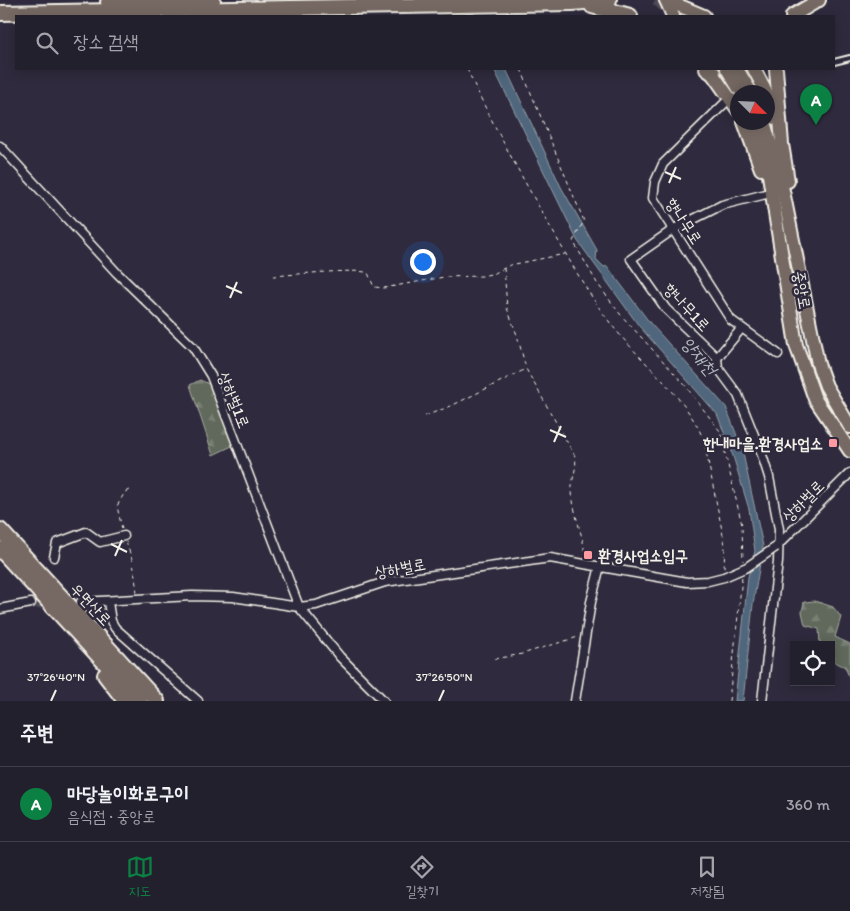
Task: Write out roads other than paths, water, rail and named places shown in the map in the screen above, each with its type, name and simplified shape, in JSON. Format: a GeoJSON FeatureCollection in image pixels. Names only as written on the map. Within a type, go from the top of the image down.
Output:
{"type":"FeatureCollection","features":[{"type":"Feature","properties":{"kind":"highway"},"geometry":{"type":"LineString","coordinates":[[0,5],[213,0]]}},
{"type":"Feature","properties":{"kind":"highway"},"geometry":{"type":"LineString","coordinates":[[416,6],[439,0]]}},
{"type":"Feature","properties":{"kind":"highway"},"geometry":{"type":"LineString","coordinates":[[0,13],[572,3],[609,0]]}},
{"type":"Feature","properties":{"kind":"highway"},"geometry":{"type":"LineString","coordinates":[[572,3],[626,15]]}},
{"type":"Feature","properties":{"kind":"highway","name":"우면산로"},"geometry":{"type":"LineString","coordinates":[[0,530],[157,701]]}},
{"type":"Feature","properties":{"kind":"highway","name":"우면산로"},"geometry":{"type":"LineString","coordinates":[[0,549],[140,701]]}},
{"type":"Feature","properties":{"kind":"highway"},"geometry":{"type":"LineString","coordinates":[[56,610],[125,701]]}},
{"type":"Feature","properties":{"kind":"main road"},"geometry":{"type":"LineString","coordinates":[[666,0],[673,15]]}},
{"type":"Feature","properties":{"kind":"main road"},"geometry":{"type":"LineString","coordinates":[[666,0],[702,15]]}},
{"type":"Feature","properties":{"kind":"main road"},"geometry":{"type":"LineString","coordinates":[[794,15],[819,0]]}},
{"type":"Feature","properties":{"kind":"main road"},"geometry":{"type":"LineString","coordinates":[[710,70],[730,89]]}},
{"type":"Feature","properties":{"kind":"main road"},"geometry":{"type":"LineString","coordinates":[[727,70],[733,85]]}},
{"type":"Feature","properties":{"kind":"main road"},"geometry":{"type":"LineString","coordinates":[[738,70],[747,85]]}},
{"type":"Feature","properties":{"kind":"main road"},"geometry":{"type":"LineString","coordinates":[[755,70],[762,85]]}},
{"type":"Feature","properties":{"kind":"main road"},"geometry":{"type":"LineString","coordinates":[[777,70],[782,144]]}},
{"type":"Feature","properties":{"kind":"main road"},"geometry":{"type":"LineString","coordinates":[[775,120],[788,176],[788,216]]}},
{"type":"Feature","properties":{"kind":"main road"},"geometry":{"type":"LineString","coordinates":[[747,130],[773,211]]}},
{"type":"Feature","properties":{"kind":"main road","name":"중앙로"},"geometry":{"type":"LineString","coordinates":[[757,130],[764,150],[788,306],[804,373],[814,399],[850,451]]}},
{"type":"Feature","properties":{"kind":"main road","name":"중앙로"},"geometry":{"type":"LineString","coordinates":[[766,130],[780,176],[818,364],[826,386],[850,426]]}},
{"type":"Feature","properties":{"kind":"street","name":"향나무로"},"geometry":{"type":"LineString","coordinates":[[730,101],[663,164],[656,182],[653,198],[731,320],[778,354]]}},
{"type":"Feature","properties":{"kind":"street","name":"상하벌1로"},"geometry":{"type":"LineString","coordinates":[[0,146],[117,273],[193,347],[211,376],[299,607],[340,657],[384,701]]}},
{"type":"Feature","properties":{"kind":"street"},"geometry":{"type":"LineString","coordinates":[[674,230],[722,205],[766,194]]}},
{"type":"Feature","properties":{"kind":"street","name":"향나무1로"},"geometry":{"type":"LineString","coordinates":[[674,230],[631,259],[666,309],[717,358]]}},
{"type":"Feature","properties":{"kind":"street"},"geometry":{"type":"LineString","coordinates":[[741,329],[717,358],[718,368],[738,395],[764,462],[779,529],[762,701]]}},
{"type":"Feature","properties":{"kind":"street","name":"상하벌로"},"geometry":{"type":"LineString","coordinates":[[81,602],[192,596],[224,597],[299,607],[316,605],[385,582],[550,558],[687,582],[724,577],[757,562],[778,546],[850,473]]}},
{"type":"Feature","properties":{"kind":"street"},"geometry":{"type":"LineString","coordinates":[[54,557],[57,543],[79,533],[86,532],[100,542],[124,536]]}},
{"type":"Feature","properties":{"kind":"street"},"geometry":{"type":"LineString","coordinates":[[575,701],[600,566]]}},
{"type":"Feature","properties":{"kind":"street"},"geometry":{"type":"LineString","coordinates":[[108,602],[111,620],[115,628],[198,701]]}},
{"type":"Feature","properties":{"kind":"street"},"geometry":{"type":"LineString","coordinates":[[0,609],[31,603]]}},
{"type":"Feature","properties":{"kind":"lane"},"geometry":{"type":"LineString","coordinates":[[835,62],[850,58]]}},
{"type":"Feature","properties":{"kind":"water"},"geometry":{"type":"Polygon","coordinates":[[[494,70],[506,70],[561,187],[597,250],[596,259],[604,267],[607,266],[650,323],[726,407],[742,449],[763,546],[753,604],[743,701],[735,701],[748,577],[755,551],[749,509],[733,456],[717,414],[639,326],[577,240],[494,70]]]}},
{"type":"Feature","properties":{"kind":"tunnel"},"geometry":{"type":"LineString","coordinates":[[656,0],[672,13]]}},
{"type":"Feature","properties":{"kind":"tunnel"},"geometry":{"type":"LineString","coordinates":[[31,603],[81,602]]}},
{"type":"Feature","properties":{"kind":"place","name":"마당놀이화로구이"},"geometry":{"type":"Point","coordinates":[816,125]}},
{"type":"Feature","properties":{"kind":"place","name":"한내마을.환경사업소"},"geometry":{"type":"Point","coordinates":[833,443]}},
{"type":"Feature","properties":{"kind":"place","name":"환경사업소입구"},"geometry":{"type":"Point","coordinates":[588,555]}},
{"type":"Feature","properties":{"kind":"water label","name":"양재천"},"geometry":{"type":"Point","coordinates":[699,356]}}]}
